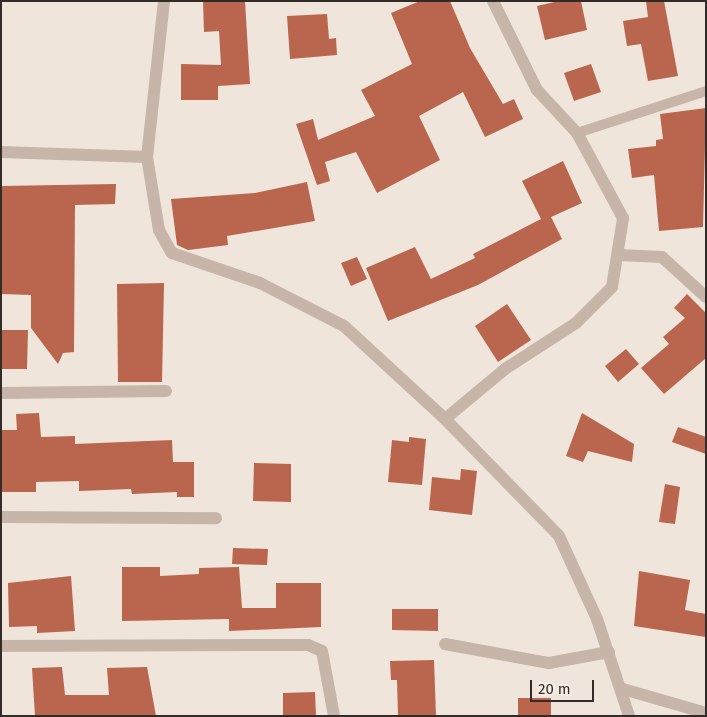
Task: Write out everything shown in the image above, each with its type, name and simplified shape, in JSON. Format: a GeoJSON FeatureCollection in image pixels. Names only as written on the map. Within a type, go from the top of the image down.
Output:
{"type":"FeatureCollection","features":[{"type":"Feature","properties":{"kind":"street"},"geometry":{"type":"LineString","coordinates":[[164,1],[147,157],[159,230],[172,253],[260,283],[344,326],[445,420],[559,536],[609,652],[623,690],[629,716]]}},
{"type":"Feature","properties":{"kind":"street"},"geometry":{"type":"LineString","coordinates":[[445,420],[505,369],[576,323],[612,286],[619,255],[624,218],[577,132],[537,90],[493,1]]}},
{"type":"Feature","properties":{"kind":"street"},"geometry":{"type":"LineString","coordinates":[[1,152],[147,157]]}},
{"type":"Feature","properties":{"kind":"street"},"geometry":{"type":"LineString","coordinates":[[619,255],[662,257],[706,297]]}},
{"type":"Feature","properties":{"kind":"street"},"geometry":{"type":"LineString","coordinates":[[1,393],[166,391]]}},
{"type":"Feature","properties":{"kind":"street"},"geometry":{"type":"LineString","coordinates":[[1,517],[216,518]]}},
{"type":"Feature","properties":{"kind":"street"},"geometry":{"type":"LineString","coordinates":[[445,644],[549,663],[609,652]]}},
{"type":"Feature","properties":{"kind":"street"},"geometry":{"type":"LineString","coordinates":[[1,646],[308,645],[322,651],[334,716]]}},
{"type":"Feature","properties":{"kind":"street"},"geometry":{"type":"LineString","coordinates":[[623,690],[706,713]]}},
{"type":"Feature","properties":{"kind":"lane"},"geometry":{"type":"LineString","coordinates":[[577,132],[706,91]]}},
{"type":"Feature","properties":{"kind":"building"},"geometry":{"type":"Polygon","coordinates":[[[203,1],[245,1],[250,84],[218,86],[218,100],[181,100],[181,64],[221,65],[219,31],[204,32],[203,1]]]}},
{"type":"Feature","properties":{"kind":"building"},"geometry":{"type":"Polygon","coordinates":[[[420,1],[450,1],[470,48],[503,104],[514,99],[523,119],[485,137],[463,92],[419,116],[440,160],[377,193],[356,152],[325,162],[330,181],[317,185],[296,124],[313,119],[318,140],[375,116],[361,90],[412,64],[391,13],[420,1]]]}},
{"type":"Feature","properties":{"kind":"building"},"geometry":{"type":"Polygon","coordinates":[[[559,1],[581,1],[587,30],[545,40],[537,6],[559,1]]]}},
{"type":"Feature","properties":{"kind":"building"},"geometry":{"type":"Polygon","coordinates":[[[646,1],[664,1],[678,76],[648,81],[641,44],[627,46],[623,21],[648,17],[646,1]]]}},
{"type":"Feature","properties":{"kind":"building"},"geometry":{"type":"Polygon","coordinates":[[[327,14],[329,39],[336,38],[337,55],[290,59],[287,16],[327,14]]]}},
{"type":"Feature","properties":{"kind":"building"},"geometry":{"type":"Polygon","coordinates":[[[591,64],[601,92],[574,101],[564,73],[591,64]]]}},
{"type":"Feature","properties":{"kind":"building"},"geometry":{"type":"Polygon","coordinates":[[[706,108],[703,227],[659,231],[654,175],[632,178],[628,149],[656,146],[656,140],[663,139],[660,114],[706,108]]]}},
{"type":"Feature","properties":{"kind":"building"},"geometry":{"type":"Polygon","coordinates":[[[563,161],[582,203],[551,217],[562,239],[478,285],[388,321],[366,268],[415,247],[431,279],[475,258],[473,254],[541,219],[522,181],[563,161]]]}},
{"type":"Feature","properties":{"kind":"building"},"geometry":{"type":"Polygon","coordinates":[[[307,182],[315,221],[227,236],[228,245],[188,250],[177,245],[171,199],[255,193],[307,182]]]}},
{"type":"Feature","properties":{"kind":"building"},"geometry":{"type":"Polygon","coordinates":[[[116,184],[115,204],[75,205],[74,352],[63,353],[58,364],[31,328],[31,295],[1,294],[1,186],[116,184]]]}},
{"type":"Feature","properties":{"kind":"building"},"geometry":{"type":"Polygon","coordinates":[[[357,257],[367,279],[351,286],[341,263],[357,257]]]}},
{"type":"Feature","properties":{"kind":"building"},"geometry":{"type":"Polygon","coordinates":[[[164,283],[162,382],[118,382],[117,284],[164,283]]]}},
{"type":"Feature","properties":{"kind":"building"},"geometry":{"type":"Polygon","coordinates":[[[687,294],[706,313],[706,358],[664,394],[641,368],[669,344],[663,337],[685,318],[674,308],[687,294]]]}},
{"type":"Feature","properties":{"kind":"building"},"geometry":{"type":"Polygon","coordinates":[[[507,304],[531,340],[498,362],[475,326],[507,304]]]}},
{"type":"Feature","properties":{"kind":"building"},"geometry":{"type":"Polygon","coordinates":[[[1,330],[28,330],[27,369],[1,369],[1,330]]]}},
{"type":"Feature","properties":{"kind":"building"},"geometry":{"type":"Polygon","coordinates":[[[626,349],[639,364],[618,382],[605,366],[626,349]]]}},
{"type":"Feature","properties":{"kind":"building"},"geometry":{"type":"Polygon","coordinates":[[[39,413],[41,437],[75,436],[75,444],[172,440],[173,462],[194,462],[194,497],[177,497],[177,492],[132,494],[131,489],[79,491],[79,481],[36,482],[36,492],[1,492],[1,430],[17,430],[16,414],[39,413]]]}},
{"type":"Feature","properties":{"kind":"building"},"geometry":{"type":"Polygon","coordinates":[[[582,413],[634,444],[632,462],[588,451],[583,462],[566,456],[582,413]]]}},
{"type":"Feature","properties":{"kind":"building"},"geometry":{"type":"Polygon","coordinates":[[[678,427],[706,437],[706,454],[672,442],[678,427]]]}},
{"type":"Feature","properties":{"kind":"building"},"geometry":{"type":"Polygon","coordinates":[[[409,437],[426,439],[422,485],[388,482],[392,440],[409,442],[409,437]]]}},
{"type":"Feature","properties":{"kind":"building"},"geometry":{"type":"Polygon","coordinates":[[[254,463],[291,464],[291,502],[253,501],[254,463]]]}},
{"type":"Feature","properties":{"kind":"building"},"geometry":{"type":"Polygon","coordinates":[[[461,469],[477,471],[472,515],[429,510],[432,477],[460,480],[461,469]]]}},
{"type":"Feature","properties":{"kind":"building"},"geometry":{"type":"Polygon","coordinates":[[[665,484],[680,487],[675,524],[659,522],[665,484]]]}},
{"type":"Feature","properties":{"kind":"building"},"geometry":{"type":"Polygon","coordinates":[[[233,548],[268,549],[267,565],[232,564],[233,548]]]}},
{"type":"Feature","properties":{"kind":"building"},"geometry":{"type":"Polygon","coordinates":[[[122,567],[160,567],[160,576],[199,574],[199,568],[239,567],[242,608],[276,608],[276,583],[321,583],[321,627],[229,631],[229,619],[122,621],[122,567]]]}},
{"type":"Feature","properties":{"kind":"building"},"geometry":{"type":"Polygon","coordinates":[[[639,571],[690,580],[685,610],[706,614],[706,637],[634,626],[639,571]]]}},
{"type":"Feature","properties":{"kind":"building"},"geometry":{"type":"Polygon","coordinates":[[[71,576],[75,631],[37,633],[37,626],[9,627],[8,583],[71,576]]]}},
{"type":"Feature","properties":{"kind":"building"},"geometry":{"type":"Polygon","coordinates":[[[392,609],[438,609],[438,631],[392,630],[392,609]]]}},
{"type":"Feature","properties":{"kind":"building"},"geometry":{"type":"Polygon","coordinates":[[[434,660],[436,716],[398,716],[397,680],[391,680],[390,661],[434,660]]]}},
{"type":"Feature","properties":{"kind":"building"},"geometry":{"type":"Polygon","coordinates":[[[62,667],[65,695],[109,695],[107,668],[147,667],[156,716],[35,716],[32,668],[62,667]]]}},
{"type":"Feature","properties":{"kind":"building"},"geometry":{"type":"Polygon","coordinates":[[[315,692],[316,716],[283,716],[283,693],[315,692]]]}},
{"type":"Feature","properties":{"kind":"building"},"geometry":{"type":"Polygon","coordinates":[[[518,698],[551,698],[551,716],[518,716],[518,698]]]}}]}
